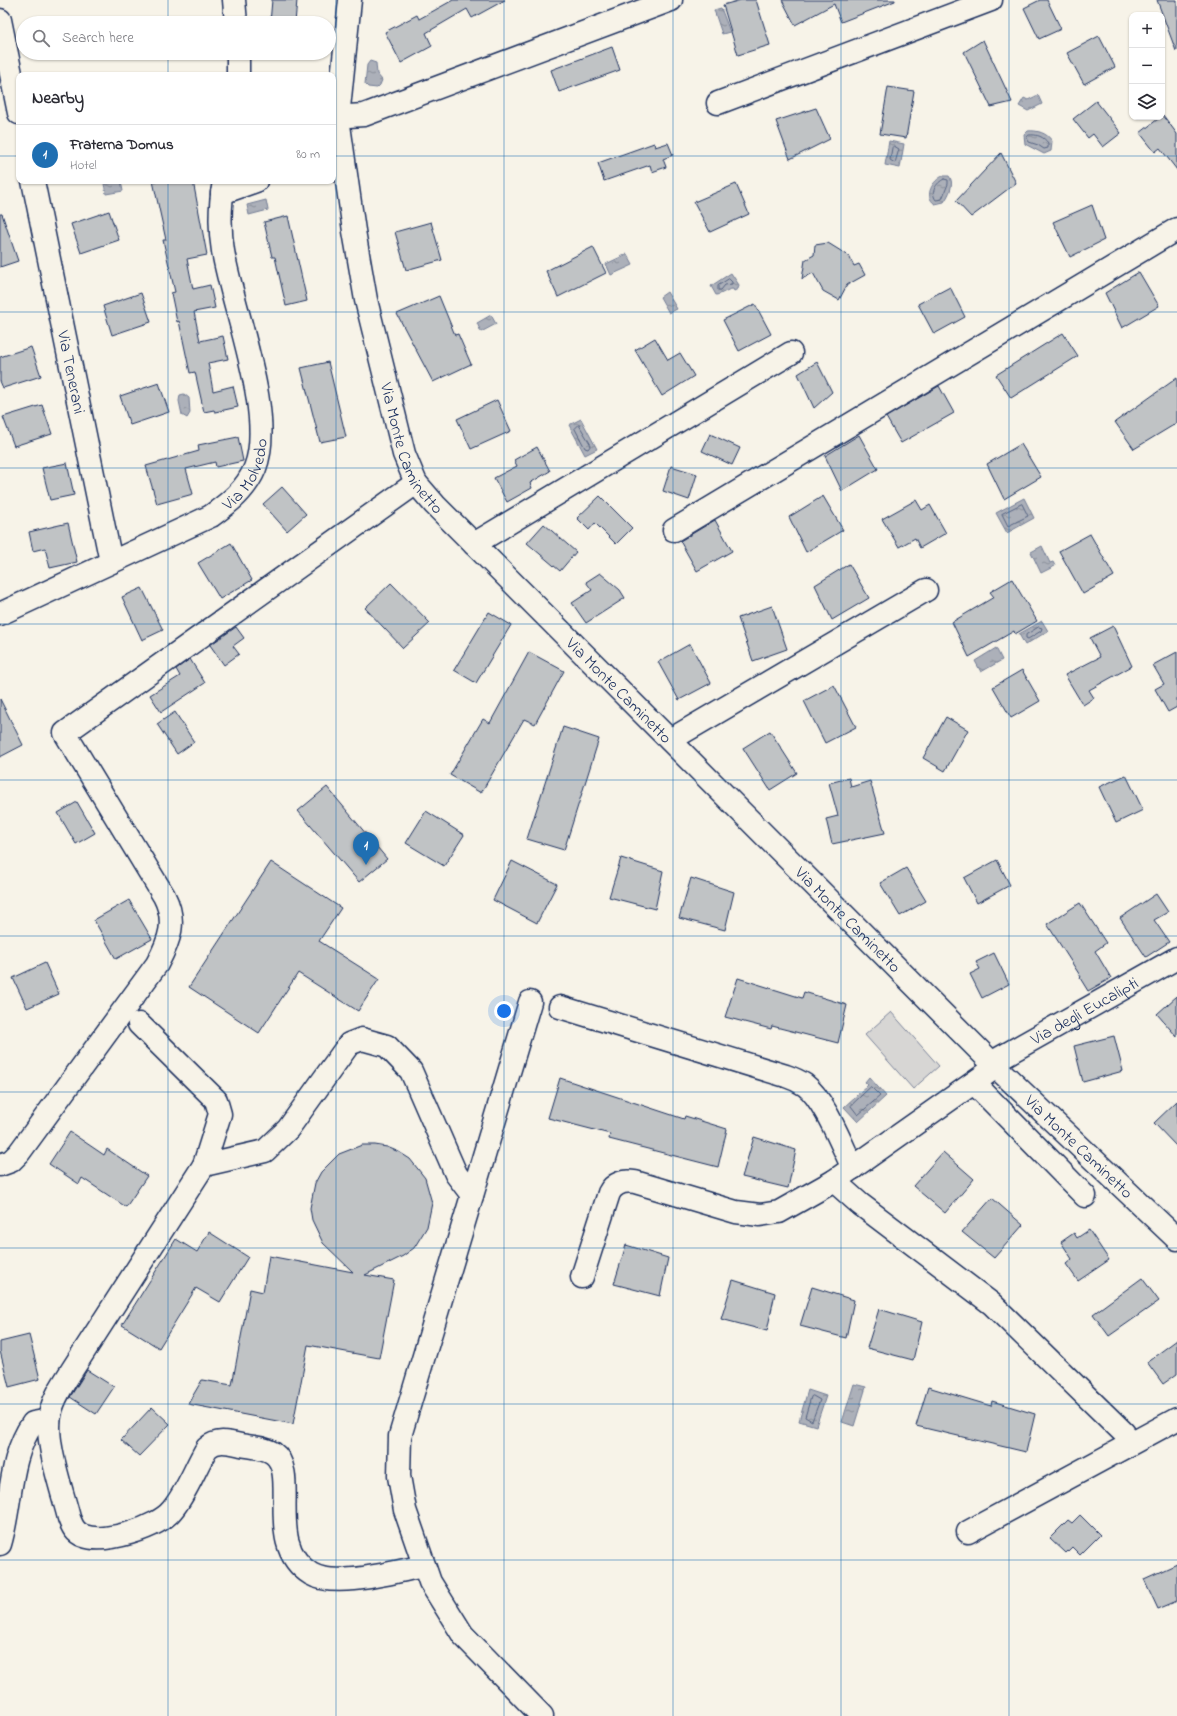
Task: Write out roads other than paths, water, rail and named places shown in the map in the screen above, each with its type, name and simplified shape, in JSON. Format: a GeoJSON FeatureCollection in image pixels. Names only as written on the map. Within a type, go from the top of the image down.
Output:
{"type":"FeatureCollection","features":[{"type":"Feature","properties":{"kind":"street"},"geometry":{"type":"LineString","coordinates":[[234,0],[235,16]]}},
{"type":"Feature","properties":{"kind":"street","name":"Via Monte Caminetto"},"geometry":{"type":"LineString","coordinates":[[336,109],[350,0]]}},
{"type":"Feature","properties":{"kind":"street"},"geometry":{"type":"LineString","coordinates":[[336,117],[364,115],[671,0]]}},
{"type":"Feature","properties":{"kind":"street"},"geometry":{"type":"LineString","coordinates":[[718,103],[991,0]]}},
{"type":"Feature","properties":{"kind":"street"},"geometry":{"type":"LineString","coordinates":[[0,20],[16,98]]}},
{"type":"Feature","properties":{"kind":"street"},"geometry":{"type":"LineString","coordinates":[[238,60],[238,72]]}},
{"type":"Feature","properties":{"kind":"street","name":"Via Monte Caminetto"},"geometry":{"type":"LineString","coordinates":[[336,135],[337,153],[366,300],[404,454],[416,483],[435,505],[993,1065],[1177,1239]]}},
{"type":"Feature","properties":{"kind":"street","name":"Via Tenerani"},"geometry":{"type":"LineString","coordinates":[[34,184],[111,562]]}},
{"type":"Feature","properties":{"kind":"street","name":"Via Molvedo"},"geometry":{"type":"LineString","coordinates":[[0,614],[210,516],[239,494],[248,481],[257,461],[261,439],[258,402],[223,252],[220,222],[223,187],[240,184]]}},
{"type":"Feature","properties":{"kind":"street"},"geometry":{"type":"LineString","coordinates":[[674,530],[1177,229]]}},
{"type":"Feature","properties":{"kind":"street"},"geometry":{"type":"LineString","coordinates":[[474,544],[791,353]]}},
{"type":"Feature","properties":{"kind":"street"},"geometry":{"type":"LineString","coordinates":[[0,1166],[10,1161],[20,1153],[148,976],[163,953],[171,929],[170,912],[164,896],[65,733],[416,483]]}},
{"type":"Feature","properties":{"kind":"street"},"geometry":{"type":"LineString","coordinates":[[670,740],[926,590]]}},
{"type":"Feature","properties":{"kind":"street","name":"Via degli Eucalipti"},"geometry":{"type":"LineString","coordinates":[[582,1277],[609,1193],[611,1188],[618,1184],[629,1181],[635,1182],[723,1209],[760,1215],[779,1212],[834,1181],[853,1168],[974,1083],[993,1065],[1177,958]]}},
{"type":"Feature","properties":{"kind":"street"},"geometry":{"type":"LineString","coordinates":[[530,1002],[400,1436],[399,1476],[405,1510],[430,1582],[463,1635],[542,1716]]}},
{"type":"Feature","properties":{"kind":"street"},"geometry":{"type":"LineString","coordinates":[[560,1007],[786,1076],[800,1082],[810,1090],[820,1102],[853,1168]]}},
{"type":"Feature","properties":{"kind":"street"},"geometry":{"type":"LineString","coordinates":[[139,1024],[216,1100],[220,1114],[204,1166],[72,1370],[53,1403],[49,1420],[50,1439],[69,1518],[73,1528],[82,1536],[99,1538],[148,1526],[164,1519],[181,1498],[207,1448],[211,1444],[224,1442],[267,1450],[277,1456],[283,1469],[285,1531],[288,1546],[296,1559],[312,1574],[330,1580],[351,1579],[424,1566]]}},
{"type":"Feature","properties":{"kind":"street"},"geometry":{"type":"LineString","coordinates":[[204,1166],[264,1151],[288,1129],[350,1044],[362,1039],[387,1046],[411,1071],[456,1174],[472,1194]]}},
{"type":"Feature","properties":{"kind":"street"},"geometry":{"type":"LineString","coordinates":[[974,1083],[1085,1196]]}},
{"type":"Feature","properties":{"kind":"street"},"geometry":{"type":"LineString","coordinates":[[834,1181],[860,1204],[992,1304],[1124,1433]]}},
{"type":"Feature","properties":{"kind":"street"},"geometry":{"type":"LineString","coordinates":[[968,1532],[1177,1419]]}},
{"type":"Feature","properties":{"kind":"street"},"geometry":{"type":"LineString","coordinates":[[0,1544],[13,1473],[25,1434],[33,1423],[49,1420]]}},
{"type":"Feature","properties":{"kind":"water"},"geometry":{"type":"Polygon","coordinates":[[[721,8],[730,32],[722,34],[714,10],[721,8]]]}},
{"type":"Feature","properties":{"kind":"water"},"geometry":{"type":"Polygon","coordinates":[[[370,61],[376,63],[377,74],[382,80],[377,88],[368,87],[365,84],[367,65],[370,61]]]}},
{"type":"Feature","properties":{"kind":"water"},"geometry":{"type":"Polygon","coordinates":[[[1038,95],[1042,104],[1028,111],[1019,106],[1024,98],[1028,100],[1038,95]]]}},
{"type":"Feature","properties":{"kind":"water"},"geometry":{"type":"Polygon","coordinates":[[[1028,131],[1035,131],[1045,134],[1050,138],[1052,141],[1051,151],[1044,154],[1025,144],[1024,135],[1028,131]]]}},
{"type":"Feature","properties":{"kind":"water"},"geometry":{"type":"Polygon","coordinates":[[[889,141],[904,144],[900,168],[885,165],[889,141]]]}},
{"type":"Feature","properties":{"kind":"water"},"geometry":{"type":"Polygon","coordinates":[[[949,176],[951,179],[951,189],[944,202],[935,204],[931,201],[930,197],[931,188],[939,178],[949,176]]]}},
{"type":"Feature","properties":{"kind":"water"},"geometry":{"type":"Polygon","coordinates":[[[104,184],[122,184],[123,191],[106,194],[104,184]]]}},
{"type":"Feature","properties":{"kind":"water"},"geometry":{"type":"Polygon","coordinates":[[[266,200],[268,210],[249,215],[247,205],[266,200]]]}},
{"type":"Feature","properties":{"kind":"water"},"geometry":{"type":"Polygon","coordinates":[[[627,254],[633,265],[611,275],[606,264],[627,254]]]}},
{"type":"Feature","properties":{"kind":"water"},"geometry":{"type":"Polygon","coordinates":[[[731,273],[739,285],[738,289],[734,291],[731,289],[716,295],[711,286],[731,273]]]}},
{"type":"Feature","properties":{"kind":"water"},"geometry":{"type":"Polygon","coordinates":[[[667,292],[677,309],[669,313],[660,297],[667,292]]]}},
{"type":"Feature","properties":{"kind":"water"},"geometry":{"type":"Polygon","coordinates":[[[491,315],[496,324],[481,332],[477,323],[491,315]]]}},
{"type":"Feature","properties":{"kind":"water"},"geometry":{"type":"Polygon","coordinates":[[[184,394],[189,398],[190,413],[187,418],[182,415],[179,401],[180,395],[184,394]]]}},
{"type":"Feature","properties":{"kind":"water"},"geometry":{"type":"Polygon","coordinates":[[[581,419],[597,449],[585,455],[569,425],[581,419]]]}},
{"type":"Feature","properties":{"kind":"water"},"geometry":{"type":"Polygon","coordinates":[[[1024,498],[1034,518],[1007,533],[996,513],[1024,498]]]}},
{"type":"Feature","properties":{"kind":"water"},"geometry":{"type":"Polygon","coordinates":[[[1042,546],[1050,563],[1053,562],[1055,566],[1041,573],[1031,552],[1042,546]]]}},
{"type":"Feature","properties":{"kind":"water"},"geometry":{"type":"Polygon","coordinates":[[[1042,621],[1048,631],[1025,645],[1019,634],[1042,621]]]}},
{"type":"Feature","properties":{"kind":"water"},"geometry":{"type":"Polygon","coordinates":[[[996,648],[1002,660],[981,672],[975,661],[996,648]]]}},
{"type":"Feature","properties":{"kind":"water"},"geometry":{"type":"Polygon","coordinates":[[[869,1077],[886,1096],[858,1122],[844,1107],[868,1085],[865,1082],[869,1077]]]}},
{"type":"Feature","properties":{"kind":"water"},"geometry":{"type":"Polygon","coordinates":[[[854,1384],[866,1387],[854,1426],[842,1422],[854,1384]]]}},
{"type":"Feature","properties":{"kind":"water"},"geometry":{"type":"Polygon","coordinates":[[[808,1390],[826,1396],[816,1426],[799,1421],[808,1390]]]}},
{"type":"Feature","properties":{"kind":"place","name":"Fraterna Domus"},"geometry":{"type":"Point","coordinates":[366,865]}}]}
